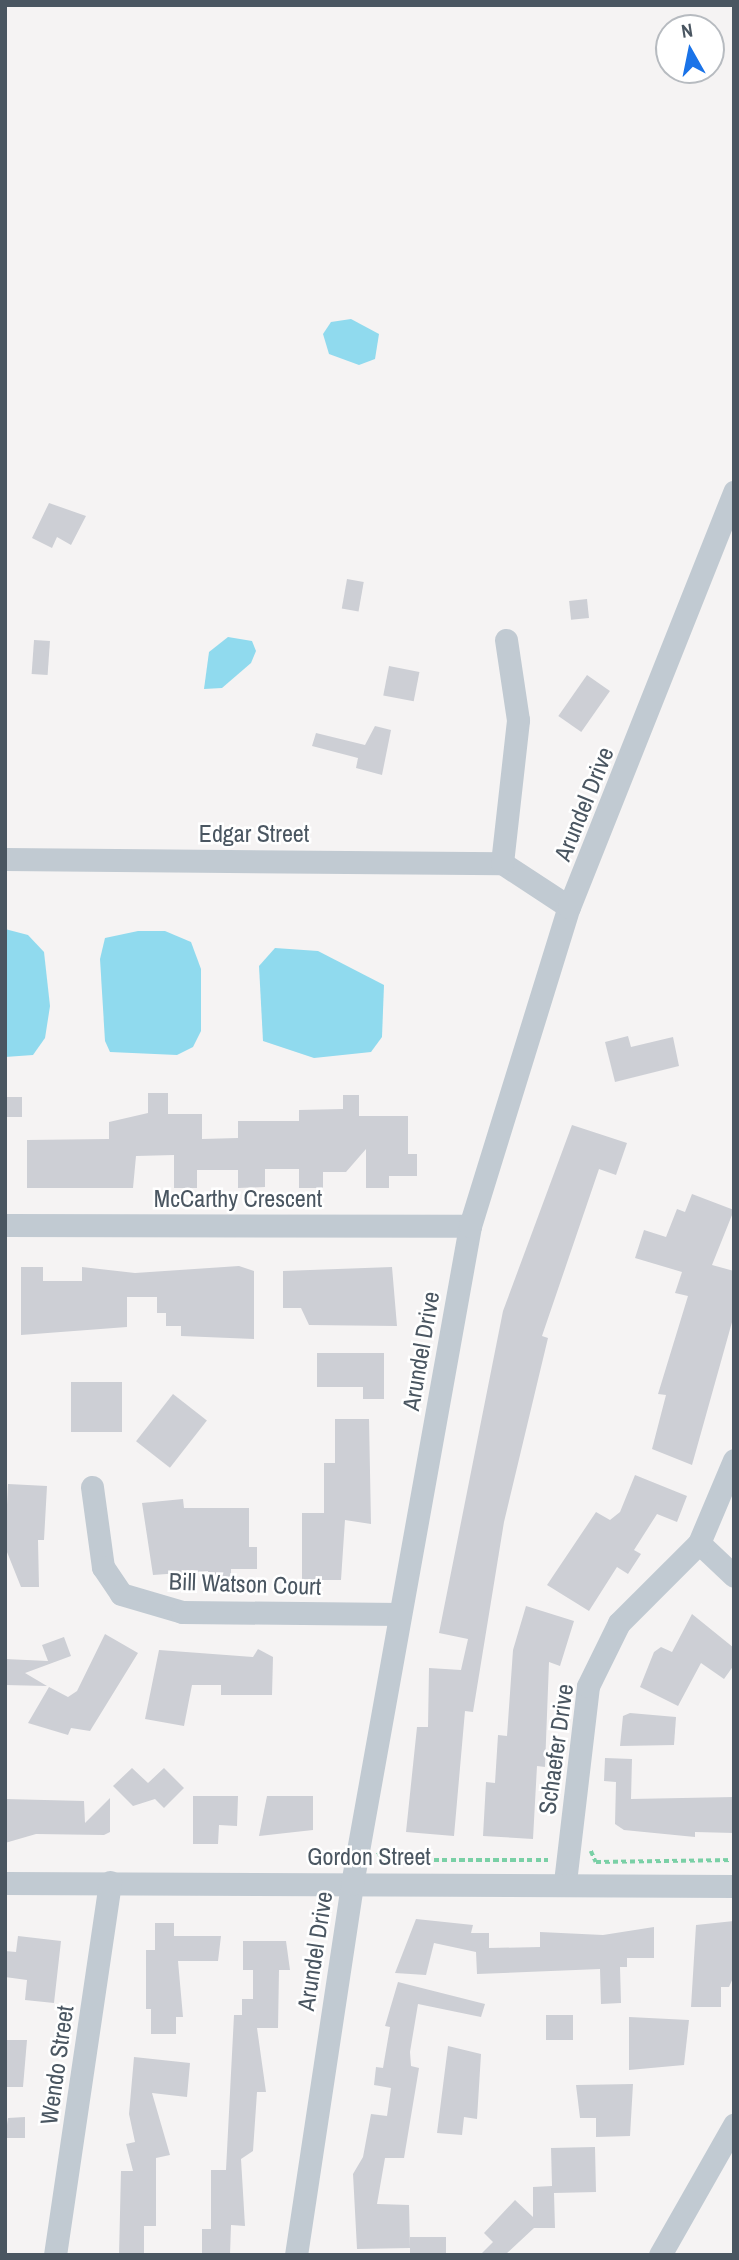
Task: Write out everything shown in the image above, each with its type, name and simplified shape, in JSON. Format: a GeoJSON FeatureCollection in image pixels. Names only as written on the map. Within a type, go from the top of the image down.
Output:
{"type":"FeatureCollection","features":[{"type":"Feature","properties":{"kind":"street","name":"Arundel Drive"},"geometry":{"type":"LineString","coordinates":[[296,2255],[352,1884],[470,1226],[569,907],[734,492]]}},
{"type":"Feature","properties":{"kind":"street"},"geometry":{"type":"LineString","coordinates":[[506,640],[518,720],[502,863],[569,907]]}},
{"type":"Feature","properties":{"kind":"street","name":"Edgar Street"},"geometry":{"type":"LineString","coordinates":[[5,859],[502,863]]}},
{"type":"Feature","properties":{"kind":"street","name":"McCarthy Crescent"},"geometry":{"type":"LineString","coordinates":[[5,1225],[470,1226]]}},
{"type":"Feature","properties":{"kind":"street","name":"Schaefer Drive"},"geometry":{"type":"LineString","coordinates":[[565,1882],[588,1686],[619,1623],[699,1543],[734,1460]]}},
{"type":"Feature","properties":{"kind":"street","name":"Bill Watson Court"},"geometry":{"type":"LineString","coordinates":[[92,1487],[103,1567],[121,1594],[182,1612],[400,1614]]}},
{"type":"Feature","properties":{"kind":"street"},"geometry":{"type":"LineString","coordinates":[[699,1543],[734,1576]]}},
{"type":"Feature","properties":{"kind":"street","name":"Wendo Street"},"geometry":{"type":"LineString","coordinates":[[55,2255],[110,1882]]}},
{"type":"Feature","properties":{"kind":"street","name":"Gordon Street"},"geometry":{"type":"LineString","coordinates":[[5,1883],[565,1882],[734,1886]]}},
{"type":"Feature","properties":{"kind":"street"},"geometry":{"type":"LineString","coordinates":[[660,2255],[734,2125]]}},
{"type":"Feature","properties":{"kind":"path"},"geometry":{"type":"LineString","coordinates":[[590,1837],[596,1862],[734,1860]]}},
{"type":"Feature","properties":{"kind":"path"},"geometry":{"type":"LineString","coordinates":[[372,1842],[383,1860],[554,1858]]}},
{"type":"Feature","properties":{"kind":"water"},"geometry":{"type":"Polygon","coordinates":[[[351,319],[379,334],[375,359],[359,365],[329,354],[323,334],[331,322],[351,319]]]}},
{"type":"Feature","properties":{"kind":"water"},"geometry":{"type":"Polygon","coordinates":[[[228,637],[252,641],[256,651],[251,663],[222,688],[204,689],[209,652],[228,637]]]}},
{"type":"Feature","properties":{"kind":"water"},"geometry":{"type":"Polygon","coordinates":[[[5,929],[28,935],[44,952],[50,1006],[45,1038],[33,1055],[5,1057],[5,929]]]}},
{"type":"Feature","properties":{"kind":"water"},"geometry":{"type":"Polygon","coordinates":[[[138,931],[165,931],[191,942],[201,969],[201,1031],[193,1047],[177,1055],[110,1052],[105,1041],[100,959],[105,938],[138,931]]]}},
{"type":"Feature","properties":{"kind":"water"},"geometry":{"type":"Polygon","coordinates":[[[275,948],[318,951],[384,985],[382,1037],[371,1052],[314,1058],[263,1041],[259,966],[275,948]]]}},
{"type":"Feature","properties":{"kind":"building"},"geometry":{"type":"Polygon","coordinates":[[[49,503],[86,516],[71,545],[57,537],[52,548],[32,538],[49,503]]]}},
{"type":"Feature","properties":{"kind":"building"},"geometry":{"type":"Polygon","coordinates":[[[347,579],[364,582],[359,611],[342,609],[347,579]]]}},
{"type":"Feature","properties":{"kind":"building"},"geometry":{"type":"Polygon","coordinates":[[[587,599],[589,618],[571,620],[569,601],[587,599]]]}},
{"type":"Feature","properties":{"kind":"building"},"geometry":{"type":"Polygon","coordinates":[[[34,640],[50,641],[48,675],[32,674],[34,640]]]}},
{"type":"Feature","properties":{"kind":"building"},"geometry":{"type":"Polygon","coordinates":[[[389,666],[419,672],[414,701],[383,695],[389,666]]]}},
{"type":"Feature","properties":{"kind":"building"},"geometry":{"type":"Polygon","coordinates":[[[587,675],[610,691],[581,732],[558,716],[587,675]]]}},
{"type":"Feature","properties":{"kind":"building"},"geometry":{"type":"Polygon","coordinates":[[[375,726],[391,730],[382,775],[356,768],[358,758],[312,746],[316,733],[365,745],[375,726]]]}},
{"type":"Feature","properties":{"kind":"building"},"geometry":{"type":"Polygon","coordinates":[[[628,1036],[631,1047],[673,1037],[679,1066],[615,1082],[605,1042],[628,1036]]]}},
{"type":"Feature","properties":{"kind":"building"},"geometry":{"type":"Polygon","coordinates":[[[148,1093],[168,1093],[168,1114],[202,1114],[202,1139],[238,1138],[238,1121],[299,1121],[299,1110],[343,1109],[343,1095],[359,1095],[359,1116],[408,1116],[408,1154],[417,1154],[417,1176],[389,1176],[389,1188],[366,1188],[366,1149],[346,1172],[323,1172],[323,1188],[299,1188],[299,1169],[265,1169],[265,1187],[238,1188],[238,1170],[197,1170],[197,1188],[174,1188],[174,1155],[136,1156],[133,1188],[27,1188],[27,1140],[109,1139],[109,1122],[148,1113],[148,1093]]]}},
{"type":"Feature","properties":{"kind":"building"},"geometry":{"type":"Polygon","coordinates":[[[5,1097],[22,1097],[22,1117],[5,1117],[5,1097]]]}},
{"type":"Feature","properties":{"kind":"building"},"geometry":{"type":"Polygon","coordinates":[[[572,1125],[627,1143],[616,1175],[599,1169],[542,1336],[548,1338],[504,1522],[473,1712],[465,1711],[454,1836],[406,1832],[417,1727],[428,1727],[429,1668],[461,1670],[468,1639],[439,1633],[503,1311],[572,1125]]]}},
{"type":"Feature","properties":{"kind":"building"},"geometry":{"type":"Polygon","coordinates":[[[692,1194],[734,1210],[712,1265],[734,1271],[734,1315],[692,1465],[652,1449],[666,1395],[658,1394],[688,1296],[675,1293],[682,1272],[635,1258],[644,1230],[666,1237],[677,1209],[685,1212],[692,1194]]]}},
{"type":"Feature","properties":{"kind":"building"},"geometry":{"type":"Polygon","coordinates":[[[239,1266],[254,1271],[254,1339],[181,1336],[181,1326],[166,1326],[166,1313],[157,1313],[157,1297],[127,1297],[127,1327],[21,1335],[21,1267],[43,1267],[43,1281],[82,1281],[82,1267],[135,1273],[239,1266]]]}},
{"type":"Feature","properties":{"kind":"building"},"geometry":{"type":"Polygon","coordinates":[[[392,1267],[397,1326],[309,1325],[301,1308],[283,1308],[283,1271],[392,1267]]]}},
{"type":"Feature","properties":{"kind":"building"},"geometry":{"type":"Polygon","coordinates":[[[317,1353],[384,1353],[384,1399],[363,1399],[363,1387],[317,1387],[317,1353]]]}},
{"type":"Feature","properties":{"kind":"building"},"geometry":{"type":"Polygon","coordinates":[[[71,1382],[122,1382],[122,1432],[71,1432],[71,1382]]]}},
{"type":"Feature","properties":{"kind":"building"},"geometry":{"type":"Polygon","coordinates":[[[173,1394],[207,1420],[170,1468],[136,1441],[173,1394]]]}},
{"type":"Feature","properties":{"kind":"building"},"geometry":{"type":"Polygon","coordinates":[[[335,1419],[369,1419],[371,1524],[345,1520],[341,1580],[302,1580],[302,1513],[324,1513],[324,1463],[335,1463],[335,1419]]]}},
{"type":"Feature","properties":{"kind":"building"},"geometry":{"type":"Polygon","coordinates":[[[635,1475],[687,1496],[677,1522],[657,1514],[634,1550],[641,1554],[628,1574],[617,1567],[589,1611],[547,1585],[596,1512],[610,1520],[620,1512],[635,1475]]]}},
{"type":"Feature","properties":{"kind":"building"},"geometry":{"type":"Polygon","coordinates":[[[8,1484],[47,1486],[44,1540],[38,1540],[39,1587],[21,1587],[5,1547],[8,1484]]]}},
{"type":"Feature","properties":{"kind":"building"},"geometry":{"type":"Polygon","coordinates":[[[183,1499],[184,1508],[249,1508],[249,1547],[257,1547],[257,1569],[231,1569],[231,1580],[208,1580],[208,1571],[153,1575],[142,1503],[183,1499]]]}},
{"type":"Feature","properties":{"kind":"building"},"geometry":{"type":"Polygon","coordinates":[[[526,1606],[574,1621],[560,1666],[549,1662],[545,1767],[537,1766],[533,1839],[483,1836],[486,1782],[495,1783],[498,1735],[507,1736],[513,1650],[526,1606]]]}},
{"type":"Feature","properties":{"kind":"building"},"geometry":{"type":"Polygon","coordinates":[[[692,1614],[734,1648],[734,1665],[724,1679],[701,1663],[678,1706],[640,1687],[654,1652],[661,1647],[672,1652],[692,1614]]]}},
{"type":"Feature","properties":{"kind":"building"},"geometry":{"type":"Polygon","coordinates":[[[105,1634],[138,1653],[90,1731],[71,1728],[68,1735],[28,1723],[49,1687],[68,1697],[77,1691],[105,1634]]]}},
{"type":"Feature","properties":{"kind":"building"},"geometry":{"type":"Polygon","coordinates":[[[64,1637],[71,1656],[25,1673],[47,1686],[5,1685],[5,1659],[48,1661],[42,1645],[64,1637]]]}},
{"type":"Feature","properties":{"kind":"building"},"geometry":{"type":"Polygon","coordinates":[[[258,1649],[273,1657],[272,1695],[221,1695],[221,1685],[192,1685],[184,1726],[145,1719],[159,1650],[253,1657],[258,1649]]]}},
{"type":"Feature","properties":{"kind":"building"},"geometry":{"type":"Polygon","coordinates":[[[630,1713],[676,1717],[674,1745],[620,1746],[623,1716],[630,1713]]]}},
{"type":"Feature","properties":{"kind":"building"},"geometry":{"type":"Polygon","coordinates":[[[605,1758],[632,1759],[631,1799],[734,1797],[734,1833],[695,1832],[695,1837],[624,1830],[615,1824],[616,1782],[604,1781],[605,1758]]]}},
{"type":"Feature","properties":{"kind":"building"},"geometry":{"type":"Polygon","coordinates":[[[132,1768],[148,1783],[164,1768],[184,1788],[164,1808],[155,1799],[133,1806],[113,1786],[132,1768]]]}},
{"type":"Feature","properties":{"kind":"building"},"geometry":{"type":"Polygon","coordinates":[[[193,1796],[238,1796],[237,1826],[219,1825],[218,1844],[193,1844],[193,1796]]]}},
{"type":"Feature","properties":{"kind":"building"},"geometry":{"type":"Polygon","coordinates":[[[267,1796],[313,1796],[313,1830],[259,1836],[267,1796]]]}},
{"type":"Feature","properties":{"kind":"building"},"geometry":{"type":"Polygon","coordinates":[[[110,1798],[110,1832],[104,1835],[36,1834],[5,1843],[5,1799],[84,1801],[85,1823],[110,1798]]]}},
{"type":"Feature","properties":{"kind":"building"},"geometry":{"type":"Polygon","coordinates":[[[416,1919],[473,1925],[471,1933],[489,1933],[489,1948],[540,1947],[540,1932],[603,1935],[654,1927],[654,1958],[627,1958],[627,1967],[620,1967],[621,2003],[601,2004],[600,1969],[477,1974],[476,1952],[434,1943],[426,1975],[395,1973],[416,1919]]]}},
{"type":"Feature","properties":{"kind":"building"},"geometry":{"type":"Polygon","coordinates":[[[734,1921],[733,1978],[729,1987],[721,1987],[721,2007],[691,2007],[696,1925],[734,1921]]]}},
{"type":"Feature","properties":{"kind":"building"},"geometry":{"type":"Polygon","coordinates":[[[155,1923],[174,1923],[174,1936],[221,1936],[218,1961],[178,1961],[183,2017],[176,2017],[176,2034],[151,2034],[151,2009],[146,2009],[146,1950],[155,1950],[155,1923]]]}},
{"type":"Feature","properties":{"kind":"building"},"geometry":{"type":"Polygon","coordinates":[[[18,1936],[61,1941],[54,2003],[25,2000],[27,1980],[5,1977],[5,1951],[16,1952],[18,1936]]]}},
{"type":"Feature","properties":{"kind":"building"},"geometry":{"type":"Polygon","coordinates":[[[243,1941],[286,1941],[290,1970],[279,1970],[278,2028],[257,2028],[266,2092],[257,2092],[253,2151],[241,2159],[245,2226],[231,2225],[230,2255],[202,2255],[202,2229],[211,2229],[211,2170],[226,2170],[234,2015],[242,2015],[242,1999],[253,1999],[253,1970],[243,1970],[243,1941]]]}},
{"type":"Feature","properties":{"kind":"building"},"geometry":{"type":"Polygon","coordinates":[[[398,1982],[485,2004],[481,2017],[418,2004],[410,2052],[411,2066],[419,2068],[404,2158],[385,2158],[377,2204],[409,2205],[410,2248],[357,2249],[353,2174],[363,2157],[371,2114],[387,2116],[391,2088],[374,2085],[376,2067],[383,2068],[390,2027],[385,2026],[398,1982]]]}},
{"type":"Feature","properties":{"kind":"building"},"geometry":{"type":"Polygon","coordinates":[[[546,2015],[573,2015],[573,2040],[546,2040],[546,2015]]]}},
{"type":"Feature","properties":{"kind":"building"},"geometry":{"type":"Polygon","coordinates":[[[629,2017],[689,2020],[684,2065],[629,2070],[629,2017]]]}},
{"type":"Feature","properties":{"kind":"building"},"geometry":{"type":"Polygon","coordinates":[[[5,2040],[27,2040],[23,2087],[5,2087],[5,2040]]]}},
{"type":"Feature","properties":{"kind":"building"},"geometry":{"type":"Polygon","coordinates":[[[448,2046],[481,2054],[477,2119],[464,2117],[462,2135],[437,2133],[448,2046]]]}},
{"type":"Feature","properties":{"kind":"building"},"geometry":{"type":"Polygon","coordinates":[[[134,2057],[190,2063],[187,2097],[152,2093],[170,2155],[156,2158],[156,2226],[144,2226],[144,2255],[119,2255],[121,2171],[133,2171],[126,2144],[135,2142],[129,2114],[134,2057]]]}},
{"type":"Feature","properties":{"kind":"building"},"geometry":{"type":"Polygon","coordinates":[[[633,2084],[630,2136],[596,2137],[596,2118],[580,2118],[576,2085],[633,2084]]]}},
{"type":"Feature","properties":{"kind":"building"},"geometry":{"type":"Polygon","coordinates":[[[25,2117],[25,2138],[5,2138],[8,2118],[25,2117]]]}},
{"type":"Feature","properties":{"kind":"building"},"geometry":{"type":"Polygon","coordinates":[[[595,2147],[596,2192],[554,2193],[555,2228],[534,2228],[505,2255],[480,2255],[493,2242],[484,2233],[515,2200],[533,2217],[533,2187],[552,2186],[551,2148],[595,2147]]]}},
{"type":"Feature","properties":{"kind":"building"},"geometry":{"type":"Polygon","coordinates":[[[410,2237],[446,2237],[446,2255],[410,2255],[410,2237]]]}}]}
